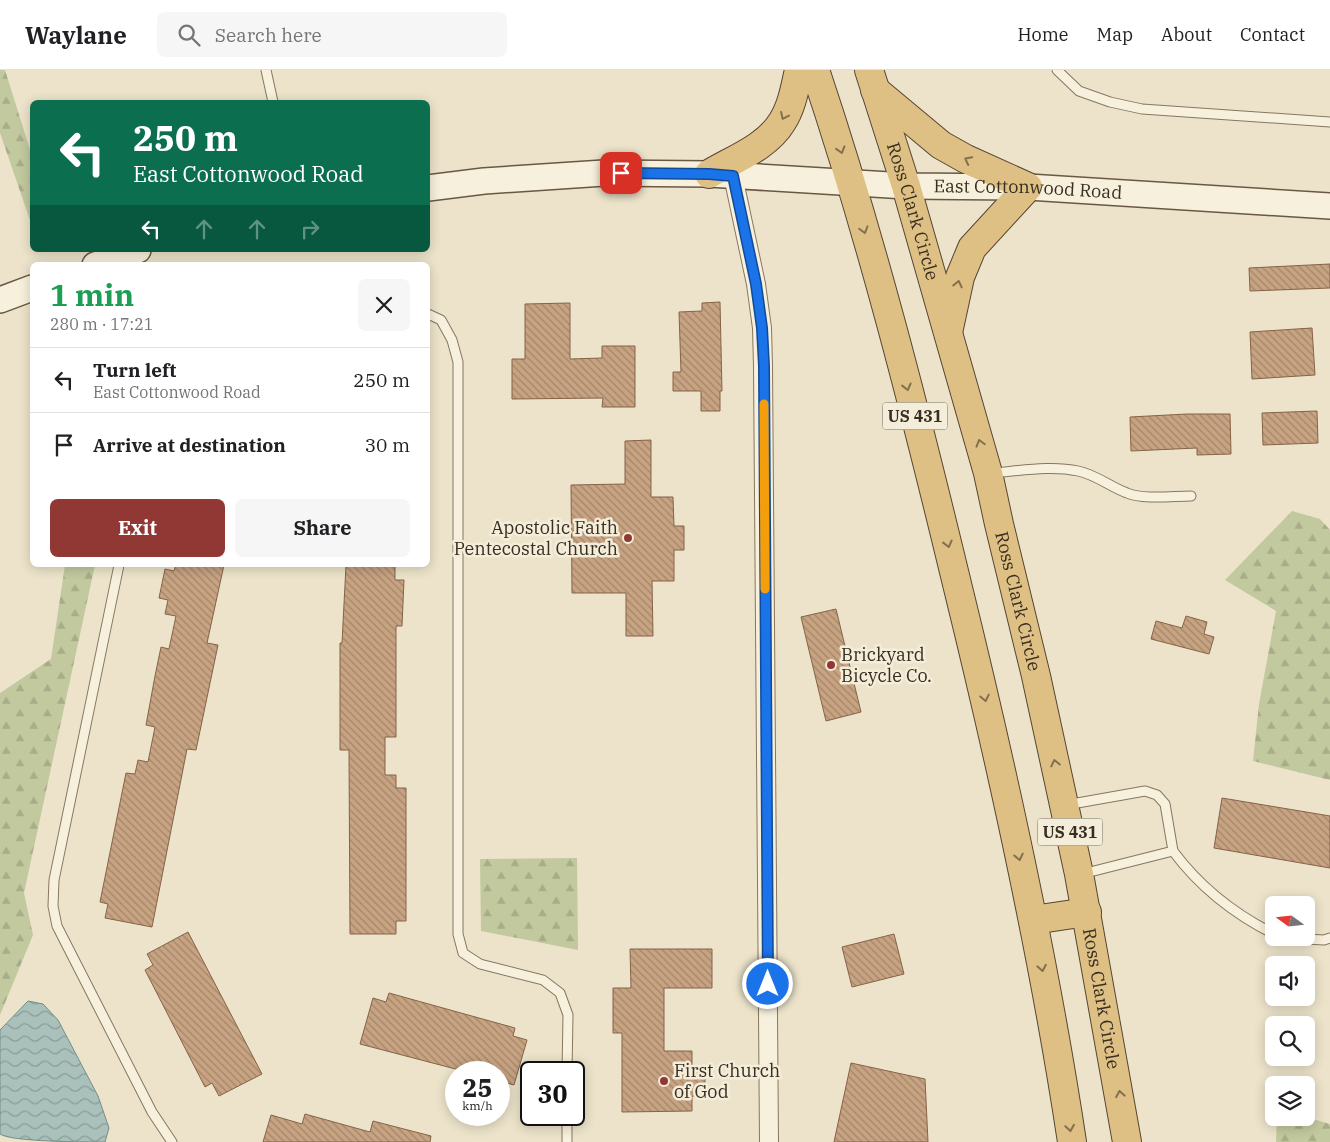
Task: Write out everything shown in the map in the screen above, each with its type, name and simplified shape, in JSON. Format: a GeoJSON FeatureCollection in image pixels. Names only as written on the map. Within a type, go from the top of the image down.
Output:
{"type":"FeatureCollection","features":[{"type":"Feature","properties":{"kind":"highway"},"geometry":{"type":"LineString","coordinates":[[721,175],[766,140],[782,122],[794,94],[799,70]]}},
{"type":"Feature","properties":{"kind":"highway","name":"US 431"},"geometry":{"type":"LineString","coordinates":[[815,70],[851,183],[894,337],[948,545],[982,687],[1033,920],[1072,1142]]}},
{"type":"Feature","properties":{"kind":"highway"},"geometry":{"type":"LineString","coordinates":[[872,80],[941,145],[966,160],[1028,188],[972,248],[960,277],[948,332]]}},
{"type":"Feature","properties":{"kind":"highway","name":"Ross Clark Circle"},"geometry":{"type":"LineString","coordinates":[[872,80],[906,186],[988,473],[1036,676],[1087,912],[1127,1142]]}},
{"type":"Feature","properties":{"kind":"highway"},"geometry":{"type":"LineString","coordinates":[[1033,920],[1087,912]]}},
{"type":"Feature","properties":{"kind":"main road","name":"East Cottonwood Road"},"geometry":{"type":"LineString","coordinates":[[430,188],[484,180],[604,173],[721,175],[906,186],[1028,188],[1330,206]]}},
{"type":"Feature","properties":{"kind":"main road"},"geometry":{"type":"LineString","coordinates":[[104,262],[132,252]]}},
{"type":"Feature","properties":{"kind":"main road"},"geometry":{"type":"LineString","coordinates":[[0,300],[30,289]]}},
{"type":"Feature","properties":{"kind":"street"},"geometry":{"type":"LineString","coordinates":[[721,175],[756,284],[762,328],[764,366],[769,1142]]}},
{"type":"Feature","properties":{"kind":"lane"},"geometry":{"type":"LineString","coordinates":[[266,70],[273,100]]}},
{"type":"Feature","properties":{"kind":"lane"},"geometry":{"type":"LineString","coordinates":[[1057,70],[1079,91],[1110,102],[1142,109],[1330,122]]}},
{"type":"Feature","properties":{"kind":"lane"},"geometry":{"type":"LineString","coordinates":[[430,315],[441,320],[452,340],[458,362],[458,934],[463,953],[480,964],[543,980],[560,993],[568,1015],[568,1061]]}},
{"type":"Feature","properties":{"kind":"lane"},"geometry":{"type":"LineString","coordinates":[[988,473],[1051,469],[1077,470],[1095,475],[1128,494],[1191,496]]}},
{"type":"Feature","properties":{"kind":"lane"},"geometry":{"type":"LineString","coordinates":[[119,567],[54,880],[53,906],[57,926],[152,1112],[172,1142]]}},
{"type":"Feature","properties":{"kind":"lane"},"geometry":{"type":"LineString","coordinates":[[1064,805],[1145,791],[1158,795],[1166,804],[1173,851],[1188,872],[1232,910],[1265,930]]}},
{"type":"Feature","properties":{"kind":"lane"},"geometry":{"type":"LineString","coordinates":[[1079,874],[1173,851]]}},
{"type":"Feature","properties":{"kind":"lane"},"geometry":{"type":"LineString","coordinates":[[1315,940],[1330,938]]}},
{"type":"Feature","properties":{"kind":"lane"},"geometry":{"type":"LineString","coordinates":[[567,1126],[567,1142]]}},
{"type":"Feature","properties":{"kind":"green space"},"geometry":{"type":"Polygon","coordinates":[[[0,70],[5,70],[30,150],[30,220],[0,133],[0,70]]]}},
{"type":"Feature","properties":{"kind":"green space"},"geometry":{"type":"Polygon","coordinates":[[[1292,511],[1320,519],[1330,530],[1330,780],[1253,761],[1259,704],[1276,611],[1225,580],[1292,511]]]}},
{"type":"Feature","properties":{"kind":"green space"},"geometry":{"type":"Polygon","coordinates":[[[65,567],[95,567],[24,893],[33,935],[0,1015],[0,693],[51,659],[65,567]]]}},
{"type":"Feature","properties":{"kind":"green space"},"geometry":{"type":"Polygon","coordinates":[[[577,858],[578,950],[481,931],[480,859],[577,858]]]}},
{"type":"Feature","properties":{"kind":"green space"},"geometry":{"type":"Polygon","coordinates":[[[1315,1120],[1330,1124],[1330,1142],[1276,1142],[1277,1126],[1315,1126],[1315,1120]]]}},
{"type":"Feature","properties":{"kind":"water"},"geometry":{"type":"Polygon","coordinates":[[[28,1001],[43,1004],[58,1020],[98,1096],[109,1128],[105,1142],[19,1139],[0,1134],[0,1030],[28,1001]]]}},
{"type":"Feature","properties":{"kind":"building"},"geometry":{"type":"Polygon","coordinates":[[[1330,264],[1330,288],[1250,291],[1249,268],[1330,264]]]}},
{"type":"Feature","properties":{"kind":"building"},"geometry":{"type":"Polygon","coordinates":[[[720,302],[722,391],[720,391],[720,411],[701,411],[701,391],[673,391],[673,372],[681,372],[679,312],[702,311],[702,303],[720,302]]]}},
{"type":"Feature","properties":{"kind":"building"},"geometry":{"type":"Polygon","coordinates":[[[570,303],[570,359],[602,358],[602,346],[635,346],[635,407],[602,407],[603,398],[512,399],[512,359],[525,359],[525,304],[570,303]]]}},
{"type":"Feature","properties":{"kind":"building"},"geometry":{"type":"Polygon","coordinates":[[[1312,328],[1315,375],[1252,379],[1250,332],[1312,328]]]}},
{"type":"Feature","properties":{"kind":"building"},"geometry":{"type":"Polygon","coordinates":[[[1317,411],[1318,443],[1263,445],[1262,413],[1317,411]]]}},
{"type":"Feature","properties":{"kind":"building"},"geometry":{"type":"Polygon","coordinates":[[[1230,414],[1231,454],[1197,455],[1197,448],[1131,451],[1130,417],[1230,414]]]}},
{"type":"Feature","properties":{"kind":"building","name":"Apostolic Faith Pentecostal Church"},"geometry":{"type":"Polygon","coordinates":[[[651,440],[651,497],[673,497],[674,526],[684,526],[684,550],[674,550],[674,581],[652,581],[653,636],[626,636],[626,593],[572,593],[571,485],[625,484],[625,441],[651,440]]]}},
{"type":"Feature","properties":{"kind":"building"},"geometry":{"type":"Polygon","coordinates":[[[175,567],[224,567],[207,643],[218,645],[196,750],[187,749],[152,927],[105,918],[108,904],[100,902],[126,773],[135,774],[138,760],[148,762],[155,727],[146,725],[155,676],[161,647],[169,649],[176,616],[165,614],[168,600],[159,598],[165,569],[174,571],[175,567]]]}},
{"type":"Feature","properties":{"kind":"building"},"geometry":{"type":"Polygon","coordinates":[[[346,567],[395,567],[395,580],[404,580],[402,626],[396,626],[396,737],[385,737],[385,775],[396,775],[396,788],[406,788],[406,921],[396,921],[396,934],[350,934],[349,750],[340,750],[340,643],[342,643],[346,567]]]}},
{"type":"Feature","properties":{"kind":"building","name":"Brickyard Bicycle Co."},"geometry":{"type":"Polygon","coordinates":[[[836,609],[861,712],[826,721],[801,617],[836,609]]]}},
{"type":"Feature","properties":{"kind":"building"},"geometry":{"type":"Polygon","coordinates":[[[1186,616],[1207,622],[1204,634],[1214,637],[1209,654],[1151,639],[1156,621],[1182,628],[1186,616]]]}},
{"type":"Feature","properties":{"kind":"building"},"geometry":{"type":"Polygon","coordinates":[[[1222,798],[1330,816],[1330,868],[1214,848],[1222,798]]]}},
{"type":"Feature","properties":{"kind":"building"},"geometry":{"type":"Polygon","coordinates":[[[188,932],[262,1074],[219,1096],[212,1083],[205,1087],[145,970],[153,965],[147,954],[188,932]]]}},
{"type":"Feature","properties":{"kind":"building"},"geometry":{"type":"Polygon","coordinates":[[[894,934],[904,974],[852,987],[842,947],[894,934]]]}},
{"type":"Feature","properties":{"kind":"building"},"geometry":{"type":"Polygon","coordinates":[[[630,949],[712,949],[712,988],[664,988],[664,1051],[692,1051],[692,1067],[705,1067],[705,1096],[692,1096],[692,1111],[622,1112],[622,1033],[613,1033],[613,988],[631,988],[630,949]]]}},
{"type":"Feature","properties":{"kind":"building"},"geometry":{"type":"Polygon","coordinates":[[[389,993],[515,1028],[513,1036],[527,1040],[514,1085],[510,1084],[510,1061],[445,1061],[445,1066],[360,1044],[373,998],[386,1002],[389,993]]]}},
{"type":"Feature","properties":{"kind":"building"},"geometry":{"type":"Polygon","coordinates":[[[851,1063],[925,1079],[928,1142],[834,1142],[851,1063]]]}},
{"type":"Feature","properties":{"kind":"building"},"geometry":{"type":"Polygon","coordinates":[[[305,1114],[370,1132],[373,1121],[431,1136],[430,1142],[263,1142],[271,1115],[302,1124],[305,1114]]]}},
{"type":"Feature","properties":{"kind":"slow traffic"},"geometry":{"type":"LineString","coordinates":[[764,404],[765,589]]}},
{"type":"Feature","properties":{"kind":"place","name":"Apostolic Faith Pentecostal Church"},"geometry":{"type":"Point","coordinates":[628,538]}},
{"type":"Feature","properties":{"kind":"place","name":"Brickyard Bicycle Co."},"geometry":{"type":"Point","coordinates":[831,665]}},
{"type":"Feature","properties":{"kind":"place","name":"First Church of God"},"geometry":{"type":"Point","coordinates":[664,1081]}},
{"type":"Feature","properties":{"kind":"route"},"geometry":{"type":"LineString","coordinates":[[621,173],[733,176],[756,284],[762,328],[764,366],[768,984]]}}]}
